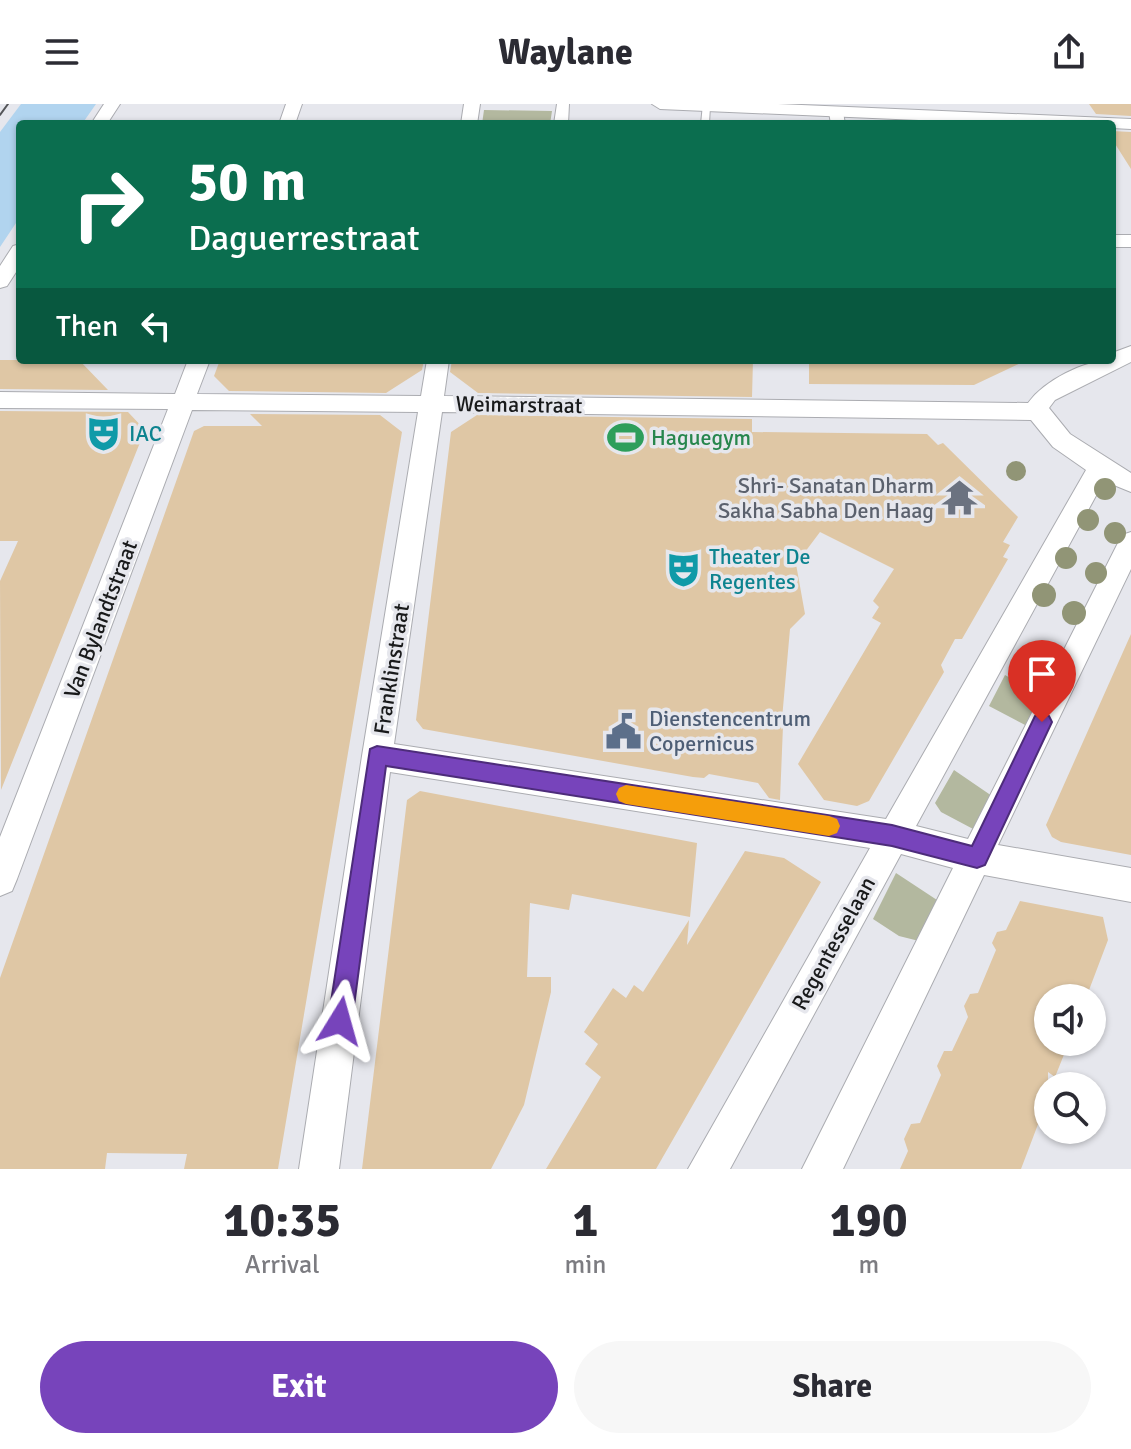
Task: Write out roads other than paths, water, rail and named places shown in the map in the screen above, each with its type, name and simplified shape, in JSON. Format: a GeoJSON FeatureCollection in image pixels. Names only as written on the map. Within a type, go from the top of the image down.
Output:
{"type":"FeatureCollection","features":[{"type":"Feature","properties":{"kind":"street"},"geometry":{"type":"LineString","coordinates":[[660,104],[837,118],[975,115],[1062,120]]}},
{"type":"Feature","properties":{"kind":"street"},"geometry":{"type":"LineString","coordinates":[[0,282],[16,256]]}},
{"type":"Feature","properties":{"kind":"street","name":"Van Bylandtstraat"},"geometry":{"type":"LineString","coordinates":[[0,879],[198,364]]}},
{"type":"Feature","properties":{"kind":"street","name":"Franklinstraat"},"geometry":{"type":"LineString","coordinates":[[319,1169],[377,756],[437,364]]}},
{"type":"Feature","properties":{"kind":"street"},"geometry":{"type":"LineString","coordinates":[[1108,364],[1047,394],[1039,402],[1038,412],[1058,436],[1100,467],[1131,483]]}},
{"type":"Feature","properties":{"kind":"street","name":"Weimarstraat"},"geometry":{"type":"LineString","coordinates":[[0,400],[997,409],[1038,412]]}},
{"type":"Feature","properties":{"kind":"street","name":"Regentesselaan"},"geometry":{"type":"LineString","coordinates":[[708,1169],[1100,467]]}},
{"type":"Feature","properties":{"kind":"street"},"geometry":{"type":"LineString","coordinates":[[822,1169],[977,858],[1119,592],[1131,542]]}},
{"type":"Feature","properties":{"kind":"street"},"geometry":{"type":"LineString","coordinates":[[377,756],[892,836],[977,858],[1131,885]]}},
{"type":"Feature","properties":{"kind":"water"},"geometry":{"type":"Polygon","coordinates":[[[21,104],[96,104],[85,120],[16,120],[16,223],[0,247],[0,132],[21,104]]]}},
{"type":"Feature","properties":{"kind":"tram line"},"geometry":{"type":"LineString","coordinates":[[0,115],[8,104]]}},
{"type":"Feature","properties":{"kind":"place","name":"IAC"},"geometry":{"type":"Point","coordinates":[103,433]}},
{"type":"Feature","properties":{"kind":"place","name":"Haguegym"},"geometry":{"type":"Point","coordinates":[625,437]}},
{"type":"Feature","properties":{"kind":"place","name":"Shri- Sanatan Dharm Sakha Sabha Den Haag"},"geometry":{"type":"Point","coordinates":[960,498]}},
{"type":"Feature","properties":{"kind":"place","name":"Theater De Regentes"},"geometry":{"type":"Point","coordinates":[683,569]}},
{"type":"Feature","properties":{"kind":"place","name":"Dienstencentrum Copernicus"},"geometry":{"type":"Point","coordinates":[623,731]}}]}
